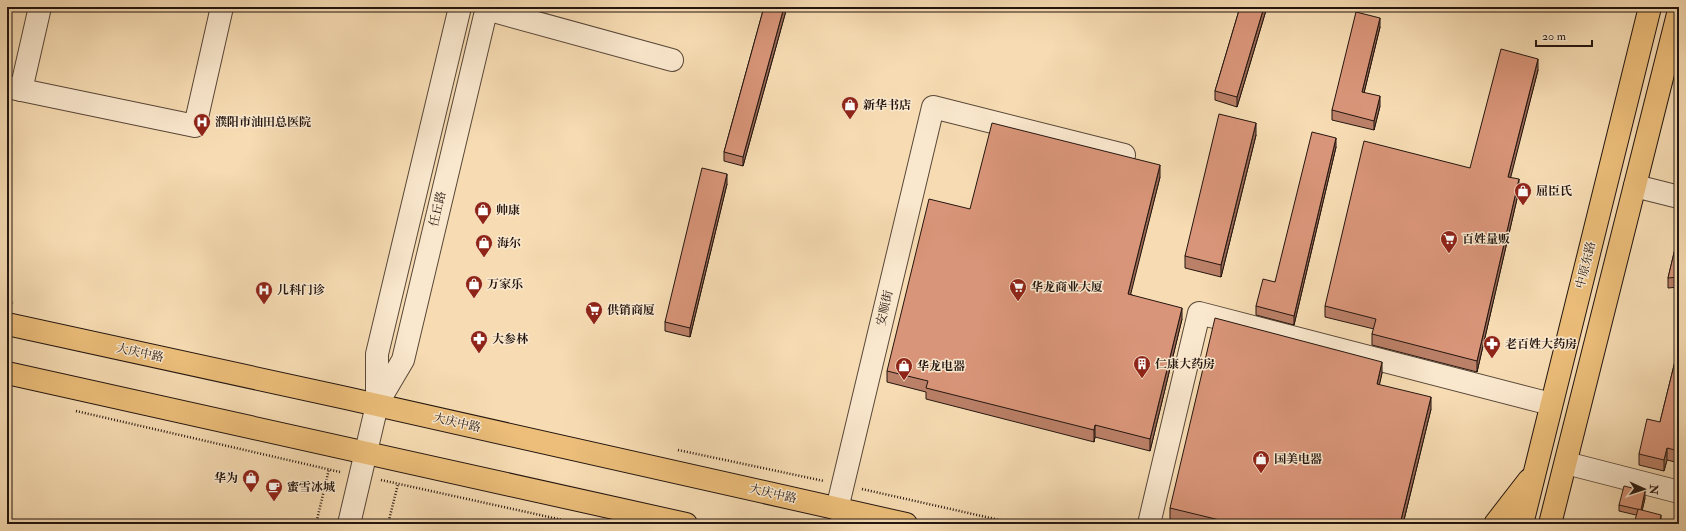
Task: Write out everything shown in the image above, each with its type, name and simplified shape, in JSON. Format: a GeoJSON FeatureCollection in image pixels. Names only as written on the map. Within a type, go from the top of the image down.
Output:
{"type":"FeatureCollection","features":[{"type":"Feature","properties":{"kind":"main road","name":"中原东路"},"geometry":{"type":"LineString","coordinates":[[1522,524],[1650,7]]}},
{"type":"Feature","properties":{"kind":"main road"},"geometry":{"type":"LineString","coordinates":[[1550,524],[1635,186],[1675,44],[1679,10]]}},
{"type":"Feature","properties":{"kind":"main road","name":"大庆中路"},"geometry":{"type":"LineString","coordinates":[[7,324],[906,524]]}},
{"type":"Feature","properties":{"kind":"main road"},"geometry":{"type":"LineString","coordinates":[[7,374],[686,524]]}},
{"type":"Feature","properties":{"kind":"main road"},"geometry":{"type":"LineString","coordinates":[[1495,524],[1534,472]]}},
{"type":"Feature","properties":{"kind":"main road"},"geometry":{"type":"LineString","coordinates":[[1556,502],[1559,524]]}},
{"type":"Feature","properties":{"kind":"street"},"geometry":{"type":"LineString","coordinates":[[40,7],[14,88],[195,126],[222,7]]}},
{"type":"Feature","properties":{"kind":"street","name":"任丘路"},"geometry":{"type":"LineString","coordinates":[[348,524],[377,406],[377,354],[460,7]]}},
{"type":"Feature","properties":{"kind":"street"},"geometry":{"type":"LineString","coordinates":[[486,8],[672,60]]}},
{"type":"Feature","properties":{"kind":"street","name":"任丘路"},"geometry":{"type":"LineString","coordinates":[[377,406],[403,360],[486,8]]}},
{"type":"Feature","properties":{"kind":"street","name":"安顺街"},"geometry":{"type":"LineString","coordinates":[[837,509],[844,485],[933,107],[1124,155]]}},
{"type":"Feature","properties":{"kind":"street"},"geometry":{"type":"LineString","coordinates":[[1635,186],[1679,197]]}},
{"type":"Feature","properties":{"kind":"street"},"geometry":{"type":"LineString","coordinates":[[1149,524],[1199,313],[1551,404]]}},
{"type":"Feature","properties":{"kind":"street"},"geometry":{"type":"LineString","coordinates":[[1566,463],[1679,492]]}},
{"type":"Feature","properties":{"kind":"path"},"geometry":{"type":"LineString","coordinates":[[69,410],[581,524]]}},
{"type":"Feature","properties":{"kind":"path"},"geometry":{"type":"LineString","coordinates":[[674,449],[1018,524]]}},
{"type":"Feature","properties":{"kind":"path"},"geometry":{"type":"LineString","coordinates":[[316,524],[329,469]]}},
{"type":"Feature","properties":{"kind":"path"},"geometry":{"type":"LineString","coordinates":[[388,524],[398,484]]}},
{"type":"Feature","properties":{"kind":"building"},"geometry":{"type":"Polygon","coordinates":[[[764,7],[784,7],[743,157],[724,152],[764,7]]]}},
{"type":"Feature","properties":{"kind":"building"},"geometry":{"type":"Polygon","coordinates":[[[1240,7],[1264,7],[1237,97],[1215,91],[1240,7]]]}},
{"type":"Feature","properties":{"kind":"building"},"geometry":{"type":"Polygon","coordinates":[[[1356,12],[1380,18],[1362,92],[1380,96],[1374,121],[1332,110],[1356,12]]]}},
{"type":"Feature","properties":{"kind":"building"},"geometry":{"type":"Polygon","coordinates":[[[1501,49],[1538,59],[1508,177],[1519,179],[1477,361],[1372,334],[1376,319],[1325,306],[1364,141],[1470,168],[1501,49]]]}},
{"type":"Feature","properties":{"kind":"building"},"geometry":{"type":"Polygon","coordinates":[[[1219,114],[1256,123],[1221,265],[1185,256],[1219,114]]]}},
{"type":"Feature","properties":{"kind":"building","name":"华龙商业大厦"},"geometry":{"type":"Polygon","coordinates":[[[992,123],[1160,165],[1128,294],[1182,308],[1150,439],[1095,425],[1094,430],[926,388],[928,381],[887,371],[929,199],[970,209],[992,123]]]}},
{"type":"Feature","properties":{"kind":"building"},"geometry":{"type":"Polygon","coordinates":[[[1312,132],[1336,138],[1294,316],[1256,306],[1263,279],[1275,282],[1312,132]]]}},
{"type":"Feature","properties":{"kind":"building"},"geometry":{"type":"Polygon","coordinates":[[[702,168],[727,174],[690,328],[665,322],[702,168]]]}},
{"type":"Feature","properties":{"kind":"building"},"geometry":{"type":"Polygon","coordinates":[[[1679,232],[1679,277],[1668,278],[1679,232]]]}},
{"type":"Feature","properties":{"kind":"building"},"geometry":{"type":"Polygon","coordinates":[[[1215,318],[1382,362],[1377,384],[1431,397],[1400,524],[1357,524],[1343,521],[1343,524],[1236,524],[1170,508],[1215,318]]]}},
{"type":"Feature","properties":{"kind":"building"},"geometry":{"type":"Polygon","coordinates":[[[1679,345],[1679,451],[1667,448],[1664,460],[1639,454],[1647,419],[1660,422],[1679,345]]]}},
{"type":"Feature","properties":{"kind":"building"},"geometry":{"type":"Polygon","coordinates":[[[1624,486],[1645,491],[1641,510],[1619,505],[1624,486]]]}},
{"type":"Feature","properties":{"kind":"building"},"geometry":{"type":"Polygon","coordinates":[[[1638,509],[1661,515],[1659,524],[1634,524],[1638,509]]]}},
{"type":"Feature","properties":{"kind":"place","name":"新华书店"},"geometry":{"type":"Point","coordinates":[850,120]}},
{"type":"Feature","properties":{"kind":"place","name":"濮阳市油田总医院"},"geometry":{"type":"Point","coordinates":[202,137]}},
{"type":"Feature","properties":{"kind":"place","name":"屈臣氏"},"geometry":{"type":"Point","coordinates":[1523,206]}},
{"type":"Feature","properties":{"kind":"place","name":"帅康"},"geometry":{"type":"Point","coordinates":[483,225]}},
{"type":"Feature","properties":{"kind":"place","name":"百姓量贩"},"geometry":{"type":"Point","coordinates":[1449,254]}},
{"type":"Feature","properties":{"kind":"place","name":"海尔"},"geometry":{"type":"Point","coordinates":[484,258]}},
{"type":"Feature","properties":{"kind":"place","name":"万家乐"},"geometry":{"type":"Point","coordinates":[474,299]}},
{"type":"Feature","properties":{"kind":"place","name":"华龙商业大厦"},"geometry":{"type":"Point","coordinates":[1018,302]}},
{"type":"Feature","properties":{"kind":"place","name":"儿科门诊"},"geometry":{"type":"Point","coordinates":[264,305]}},
{"type":"Feature","properties":{"kind":"place","name":"供销商厦"},"geometry":{"type":"Point","coordinates":[594,325]}},
{"type":"Feature","properties":{"kind":"place","name":"大参林"},"geometry":{"type":"Point","coordinates":[479,354]}},
{"type":"Feature","properties":{"kind":"place","name":"老百姓大药房"},"geometry":{"type":"Point","coordinates":[1492,359]}},
{"type":"Feature","properties":{"kind":"place","name":"仁康大药房"},"geometry":{"type":"Point","coordinates":[1142,379]}},
{"type":"Feature","properties":{"kind":"place","name":"华龙电器"},"geometry":{"type":"Point","coordinates":[904,381]}},
{"type":"Feature","properties":{"kind":"place","name":"国美电器"},"geometry":{"type":"Point","coordinates":[1261,474]}},
{"type":"Feature","properties":{"kind":"place","name":"华为"},"geometry":{"type":"Point","coordinates":[251,493]}},
{"type":"Feature","properties":{"kind":"place","name":"蜜雪冰城"},"geometry":{"type":"Point","coordinates":[274,502]}}]}
